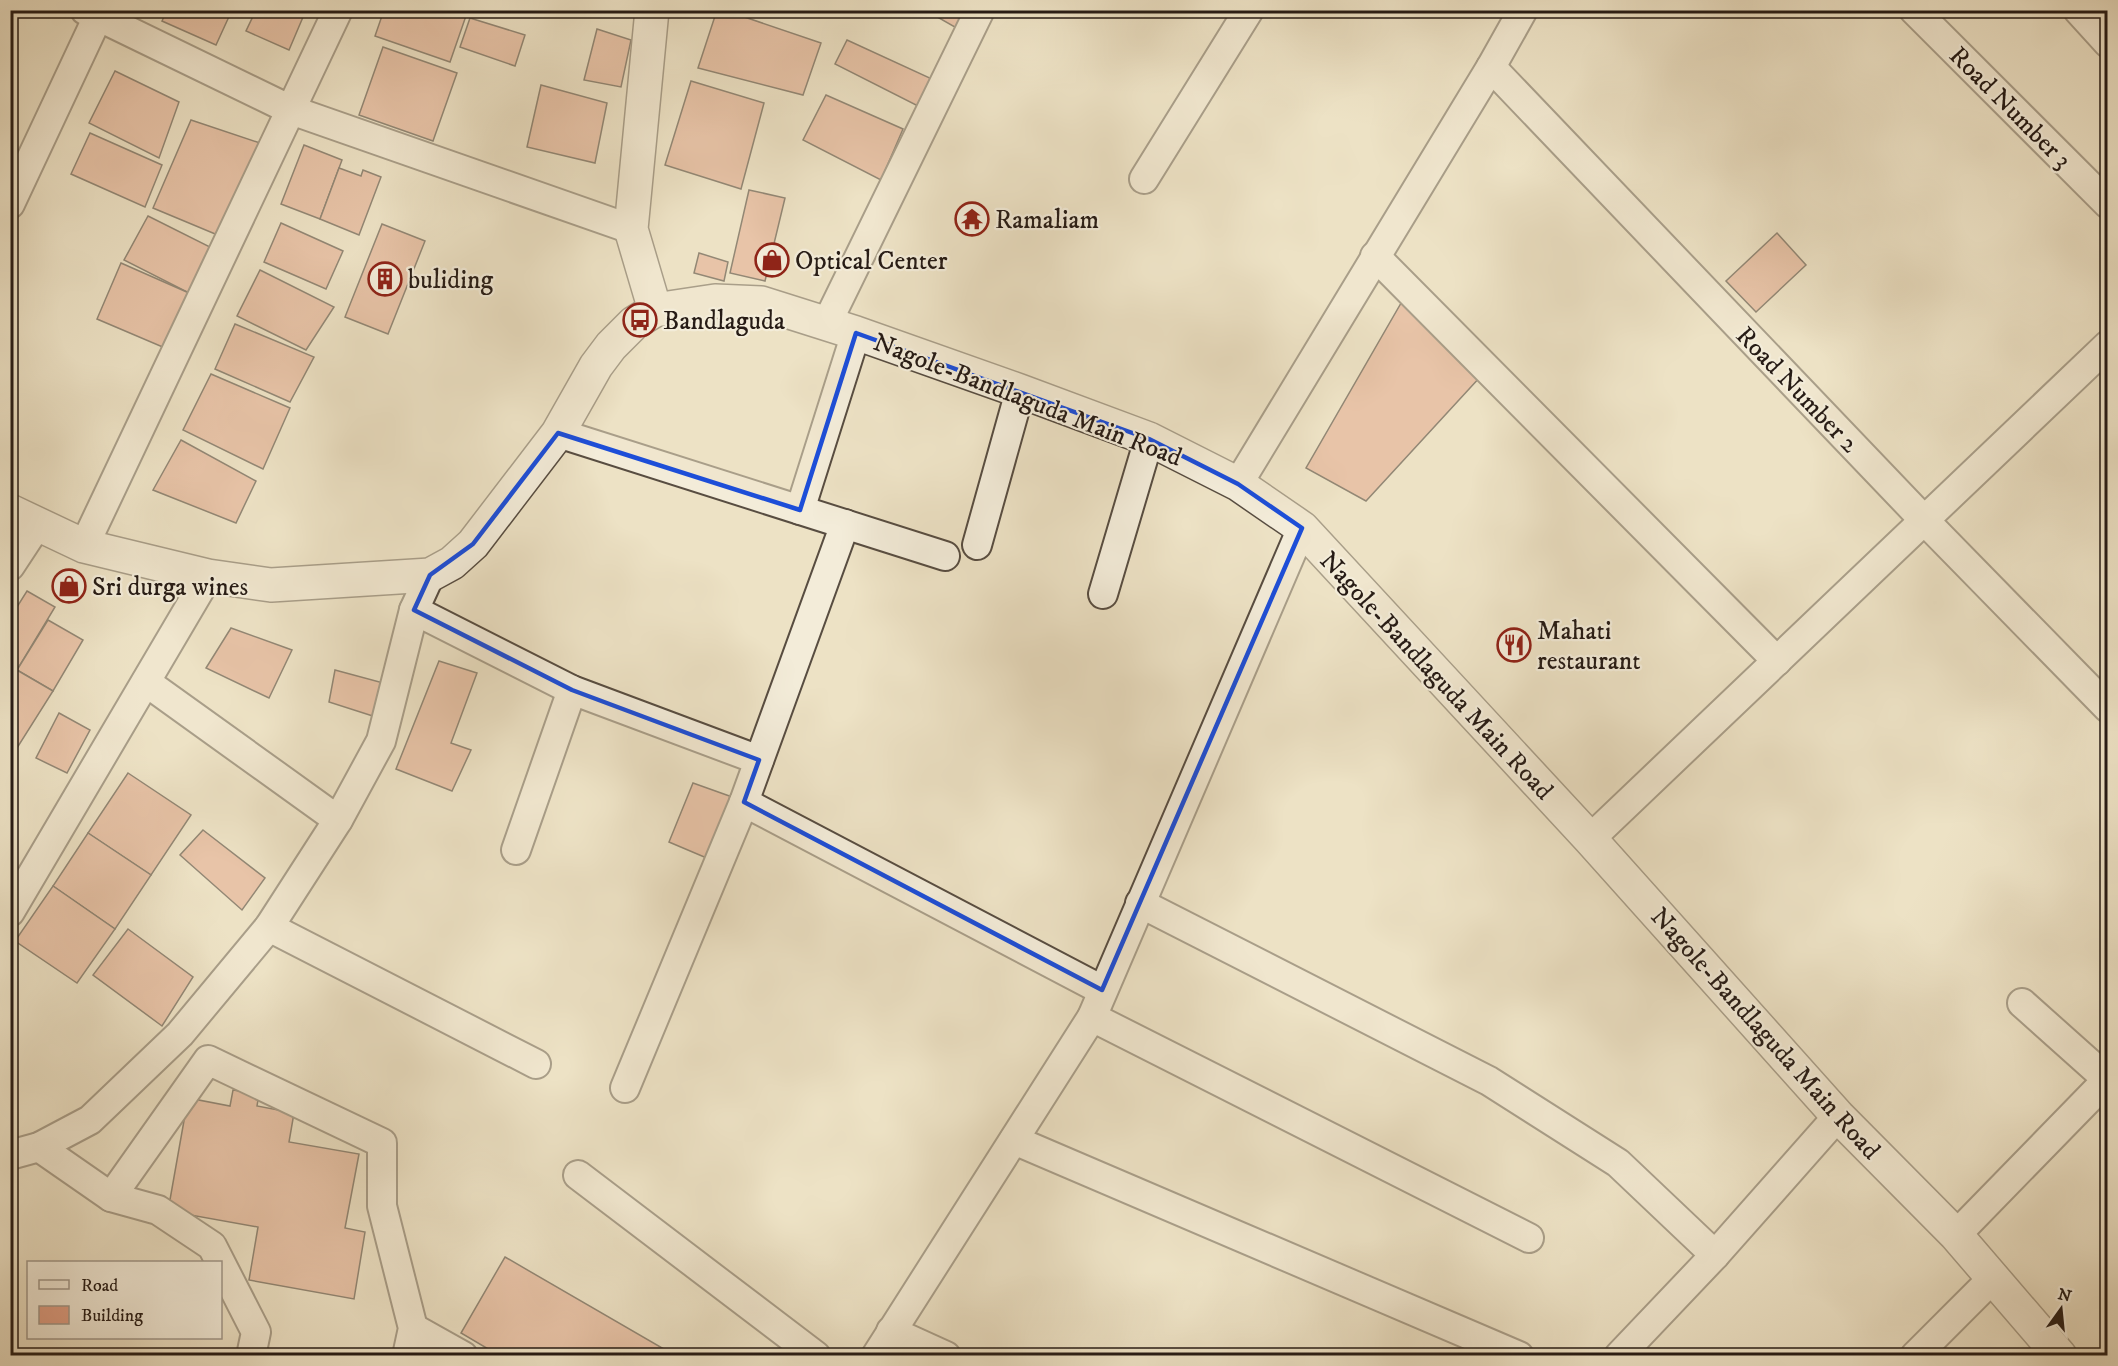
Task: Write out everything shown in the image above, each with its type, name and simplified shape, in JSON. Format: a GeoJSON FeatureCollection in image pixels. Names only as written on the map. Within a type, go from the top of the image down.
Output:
{"type":"FeatureCollection","features":[{"type":"Feature","properties":{"kind":"street"},"geometry":{"type":"LineString","coordinates":[[84,546],[338,10]]}},
{"type":"Feature","properties":{"kind":"street"},"geometry":{"type":"LineString","coordinates":[[652,10],[631,229],[655,310]]}},
{"type":"Feature","properties":{"kind":"street"},"geometry":{"type":"LineString","coordinates":[[801,510],[841,329],[980,10]]}},
{"type":"Feature","properties":{"kind":"street"},"geometry":{"type":"LineString","coordinates":[[1144,179],[1249,10]]}},
{"type":"Feature","properties":{"kind":"street"},"geometry":{"type":"LineString","coordinates":[[1238,484],[1491,67],[1523,10]]}},
{"type":"Feature","properties":{"kind":"street","name":"Road Number 3"},"geometry":{"type":"LineString","coordinates":[[1914,10],[2108,204]]}},
{"type":"Feature","properties":{"kind":"street"},"geometry":{"type":"LineString","coordinates":[[2078,10],[2108,43]]}},
{"type":"Feature","properties":{"kind":"street"},"geometry":{"type":"LineString","coordinates":[[10,204],[95,12],[291,110],[631,229]]}},
{"type":"Feature","properties":{"kind":"street","name":"Road Number 2"},"geometry":{"type":"LineString","coordinates":[[1491,67],[1924,520],[2108,708]]}},
{"type":"Feature","properties":{"kind":"street"},"geometry":{"type":"LineString","coordinates":[[1375,256],[1777,661]]}},
{"type":"Feature","properties":{"kind":"street","name":"Nagole-Bandlaguda Main Road"},"geometry":{"type":"LineString","coordinates":[[24,518],[84,546],[208,576],[271,585],[430,575],[452,562],[473,544],[558,433],[596,366],[611,346],[634,323],[655,310],[715,301],[761,303],[1020,390],[1149,440],[1238,484],[1302,528],[1590,839],[1838,1116],[1956,1235],[2060,1356]]}},
{"type":"Feature","properties":{"kind":"street"},"geometry":{"type":"LineString","coordinates":[[1590,839],[2108,345]]}},
{"type":"Feature","properties":{"kind":"street"},"geometry":{"type":"LineString","coordinates":[[977,544],[1020,390]]}},
{"type":"Feature","properties":{"kind":"street"},"geometry":{"type":"LineString","coordinates":[[558,433],[945,556]]}},
{"type":"Feature","properties":{"kind":"street"},"geometry":{"type":"LineString","coordinates":[[1103,594],[1149,440]]}},
{"type":"Feature","properties":{"kind":"street"},"geometry":{"type":"LineString","coordinates":[[10,566],[24,518]]}},
{"type":"Feature","properties":{"kind":"street"},"geometry":{"type":"LineString","coordinates":[[625,1088],[744,802],[845,524]]}},
{"type":"Feature","properties":{"kind":"street"},"geometry":{"type":"LineString","coordinates":[[876,1356],[1092,1017],[1302,528]]}},
{"type":"Feature","properties":{"kind":"street"},"geometry":{"type":"LineString","coordinates":[[10,1155],[39,1147],[90,1120],[180,1034],[269,927],[338,820],[381,741],[414,610],[430,575]]}},
{"type":"Feature","properties":{"kind":"street"},"geometry":{"type":"LineString","coordinates":[[10,912],[208,576]]}},
{"type":"Feature","properties":{"kind":"street"},"geometry":{"type":"LineString","coordinates":[[414,610],[573,690],[759,760]]}},
{"type":"Feature","properties":{"kind":"street"},"geometry":{"type":"LineString","coordinates":[[146,682],[338,820]]}},
{"type":"Feature","properties":{"kind":"street"},"geometry":{"type":"LineString","coordinates":[[516,849],[573,690]]}},
{"type":"Feature","properties":{"kind":"street"},"geometry":{"type":"LineString","coordinates":[[744,802],[1102,990]]}},
{"type":"Feature","properties":{"kind":"street"},"geometry":{"type":"LineString","coordinates":[[1140,903],[1489,1081],[1618,1163],[1715,1255]]}},
{"type":"Feature","properties":{"kind":"street"},"geometry":{"type":"LineString","coordinates":[[269,927],[537,1064]]}},
{"type":"Feature","properties":{"kind":"street"},"geometry":{"type":"LineString","coordinates":[[1956,1235],[2107,1079],[2022,1003]]}},
{"type":"Feature","properties":{"kind":"street"},"geometry":{"type":"LineString","coordinates":[[1092,1017],[1529,1238]]}},
{"type":"Feature","properties":{"kind":"street"},"geometry":{"type":"LineString","coordinates":[[111,1197],[208,1060],[382,1143],[382,1206],[410,1342],[463,1356]]}},
{"type":"Feature","properties":{"kind":"street"},"geometry":{"type":"LineString","coordinates":[[1619,1356],[1715,1255],[1838,1116]]}},
{"type":"Feature","properties":{"kind":"street"},"geometry":{"type":"LineString","coordinates":[[1014,1140],[1519,1356]]}},
{"type":"Feature","properties":{"kind":"street"},"geometry":{"type":"LineString","coordinates":[[39,1147],[111,1197],[158,1210],[212,1246],[220,1261]]}},
{"type":"Feature","properties":{"kind":"street"},"geometry":{"type":"LineString","coordinates":[[578,1175],[816,1356]]}},
{"type":"Feature","properties":{"kind":"street"},"geometry":{"type":"LineString","coordinates":[[222,1266],[256,1332],[251,1356]]}},
{"type":"Feature","properties":{"kind":"street"},"geometry":{"type":"LineString","coordinates":[[1915,1356],[1994,1277]]}},
{"type":"Feature","properties":{"kind":"street"},"geometry":{"type":"LineString","coordinates":[[891,1331],[946,1356]]}},
{"type":"Feature","properties":{"kind":"highlighted area"},"geometry":{"type":"Polygon","coordinates":[[[856,333],[1149,439],[1238,484],[1302,528],[1102,990],[744,802],[759,760],[572,690],[414,610],[430,575],[473,544],[558,433],[800,510],[856,333]]]}},
{"type":"Feature","properties":{"kind":"building"},"geometry":{"type":"Polygon","coordinates":[[[167,10],[232,10],[216,45],[162,21],[167,10]]]}},
{"type":"Feature","properties":{"kind":"building"},"geometry":{"type":"Polygon","coordinates":[[[256,10],[306,10],[289,50],[246,31],[256,10]]]}},
{"type":"Feature","properties":{"kind":"building"},"geometry":{"type":"Polygon","coordinates":[[[384,10],[460,10],[467,13],[450,62],[375,36],[384,10]]]}},
{"type":"Feature","properties":{"kind":"building"},"geometry":{"type":"Polygon","coordinates":[[[717,10],[724,10],[821,43],[803,95],[698,68],[717,10]]]}},
{"type":"Feature","properties":{"kind":"building"},"geometry":{"type":"Polygon","coordinates":[[[925,10],[969,10],[960,30],[925,10]]]}},
{"type":"Feature","properties":{"kind":"building"},"geometry":{"type":"Polygon","coordinates":[[[470,18],[525,35],[515,66],[460,47],[470,18]]]}},
{"type":"Feature","properties":{"kind":"building"},"geometry":{"type":"Polygon","coordinates":[[[597,29],[631,40],[621,87],[584,80],[597,29]]]}},
{"type":"Feature","properties":{"kind":"building"},"geometry":{"type":"Polygon","coordinates":[[[847,40],[932,79],[918,106],[835,64],[847,40]]]}},
{"type":"Feature","properties":{"kind":"building"},"geometry":{"type":"Polygon","coordinates":[[[383,47],[457,73],[433,141],[359,115],[383,47]]]}},
{"type":"Feature","properties":{"kind":"building"},"geometry":{"type":"Polygon","coordinates":[[[115,71],[179,102],[159,158],[89,123],[115,71]]]}},
{"type":"Feature","properties":{"kind":"building"},"geometry":{"type":"Polygon","coordinates":[[[691,81],[764,103],[741,189],[665,165],[691,81]]]}},
{"type":"Feature","properties":{"kind":"building"},"geometry":{"type":"Polygon","coordinates":[[[541,85],[607,103],[595,163],[527,147],[541,85]]]}},
{"type":"Feature","properties":{"kind":"building"},"geometry":{"type":"Polygon","coordinates":[[[826,95],[903,129],[881,180],[803,140],[826,95]]]}},
{"type":"Feature","properties":{"kind":"building"},"geometry":{"type":"Polygon","coordinates":[[[191,120],[263,144],[220,236],[153,208],[191,120]]]}},
{"type":"Feature","properties":{"kind":"building"},"geometry":{"type":"Polygon","coordinates":[[[90,133],[162,165],[145,207],[71,174],[90,133]]]}},
{"type":"Feature","properties":{"kind":"building"},"geometry":{"type":"Polygon","coordinates":[[[304,145],[342,160],[320,219],[281,204],[304,145]]]}},
{"type":"Feature","properties":{"kind":"building"},"geometry":{"type":"Polygon","coordinates":[[[339,168],[361,176],[363,170],[381,177],[359,235],[320,219],[339,168]]]}},
{"type":"Feature","properties":{"kind":"building"},"geometry":{"type":"Polygon","coordinates":[[[749,190],[785,198],[765,281],[730,273],[749,190]]]}},
{"type":"Feature","properties":{"kind":"building"},"geometry":{"type":"Polygon","coordinates":[[[148,216],[212,248],[189,293],[124,260],[148,216]]]}},
{"type":"Feature","properties":{"kind":"building"},"geometry":{"type":"Polygon","coordinates":[[[281,223],[343,251],[326,289],[264,262],[281,223]]]}},
{"type":"Feature","properties":{"kind":"building","name":"buliding"},"geometry":{"type":"Polygon","coordinates":[[[382,224],[425,241],[388,334],[345,317],[382,224]]]}},
{"type":"Feature","properties":{"kind":"building"},"geometry":{"type":"Polygon","coordinates":[[[1777,233],[1806,265],[1756,312],[1726,281],[1777,233]]]}},
{"type":"Feature","properties":{"kind":"building"},"geometry":{"type":"Polygon","coordinates":[[[699,253],[728,262],[724,281],[694,273],[699,253]]]}},
{"type":"Feature","properties":{"kind":"building"},"geometry":{"type":"Polygon","coordinates":[[[121,263],[189,293],[165,348],[97,319],[121,263]]]}},
{"type":"Feature","properties":{"kind":"building"},"geometry":{"type":"Polygon","coordinates":[[[260,270],[334,307],[306,350],[237,316],[260,270]]]}},
{"type":"Feature","properties":{"kind":"building"},"geometry":{"type":"Polygon","coordinates":[[[1404,298],[1481,376],[1366,501],[1306,468],[1404,298]]]}},
{"type":"Feature","properties":{"kind":"building"},"geometry":{"type":"Polygon","coordinates":[[[235,324],[314,357],[290,402],[215,369],[235,324]]]}},
{"type":"Feature","properties":{"kind":"building"},"geometry":{"type":"Polygon","coordinates":[[[211,374],[290,408],[263,469],[183,430],[211,374]]]}},
{"type":"Feature","properties":{"kind":"building"},"geometry":{"type":"Polygon","coordinates":[[[181,440],[256,481],[236,523],[153,490],[181,440]]]}},
{"type":"Feature","properties":{"kind":"building"},"geometry":{"type":"Polygon","coordinates":[[[27,591],[55,607],[17,670],[10,666],[10,618],[27,591]]]}},
{"type":"Feature","properties":{"kind":"building"},"geometry":{"type":"Polygon","coordinates":[[[48,620],[83,640],[53,691],[17,670],[48,620]]]}},
{"type":"Feature","properties":{"kind":"building"},"geometry":{"type":"Polygon","coordinates":[[[231,628],[292,650],[269,698],[206,668],[231,628]]]}},
{"type":"Feature","properties":{"kind":"building"},"geometry":{"type":"Polygon","coordinates":[[[439,661],[477,673],[451,743],[471,750],[452,791],[396,769],[439,661]]]}},
{"type":"Feature","properties":{"kind":"building"},"geometry":{"type":"Polygon","coordinates":[[[10,666],[53,691],[17,748],[10,744],[10,666]]]}},
{"type":"Feature","properties":{"kind":"building"},"geometry":{"type":"Polygon","coordinates":[[[335,670],[387,684],[379,718],[329,702],[335,670]]]}},
{"type":"Feature","properties":{"kind":"building"},"geometry":{"type":"Polygon","coordinates":[[[59,713],[90,730],[67,773],[36,758],[59,713]]]}},
{"type":"Feature","properties":{"kind":"building"},"geometry":{"type":"Polygon","coordinates":[[[128,773],[191,815],[151,875],[88,833],[128,773]]]}},
{"type":"Feature","properties":{"kind":"building"},"geometry":{"type":"Polygon","coordinates":[[[693,783],[735,798],[709,859],[669,842],[693,783]]]}},
{"type":"Feature","properties":{"kind":"building"},"geometry":{"type":"Polygon","coordinates":[[[203,830],[265,878],[242,910],[180,855],[203,830]]]}},
{"type":"Feature","properties":{"kind":"building"},"geometry":{"type":"Polygon","coordinates":[[[88,833],[151,875],[115,929],[53,886],[88,833]]]}},
{"type":"Feature","properties":{"kind":"building"},"geometry":{"type":"Polygon","coordinates":[[[53,886],[115,929],[77,983],[15,941],[53,886]]]}},
{"type":"Feature","properties":{"kind":"building"},"geometry":{"type":"Polygon","coordinates":[[[128,929],[193,977],[162,1026],[93,975],[128,929]]]}},
{"type":"Feature","properties":{"kind":"building"},"geometry":{"type":"Polygon","coordinates":[[[233,1090],[259,1094],[257,1106],[294,1113],[289,1142],[359,1154],[345,1228],[365,1232],[354,1299],[249,1280],[258,1227],[168,1211],[188,1098],[230,1106],[233,1090]]]}},
{"type":"Feature","properties":{"kind":"building"},"geometry":{"type":"Polygon","coordinates":[[[505,1257],[676,1356],[500,1356],[461,1333],[505,1257]]]}},
{"type":"Feature","properties":{"kind":"place","name":"Ramaliam"},"geometry":{"type":"Point","coordinates":[972,219]}},
{"type":"Feature","properties":{"kind":"place","name":"Optical Center"},"geometry":{"type":"Point","coordinates":[772,260]}},
{"type":"Feature","properties":{"kind":"place","name":"buliding"},"geometry":{"type":"Point","coordinates":[385,279]}},
{"type":"Feature","properties":{"kind":"place","name":"Bandlaguda"},"geometry":{"type":"Point","coordinates":[640,320]}},
{"type":"Feature","properties":{"kind":"place","name":"Sri durga wines"},"geometry":{"type":"Point","coordinates":[69,586]}},
{"type":"Feature","properties":{"kind":"place","name":"Mahati restaurant"},"geometry":{"type":"Point","coordinates":[1514,645]}}]}
